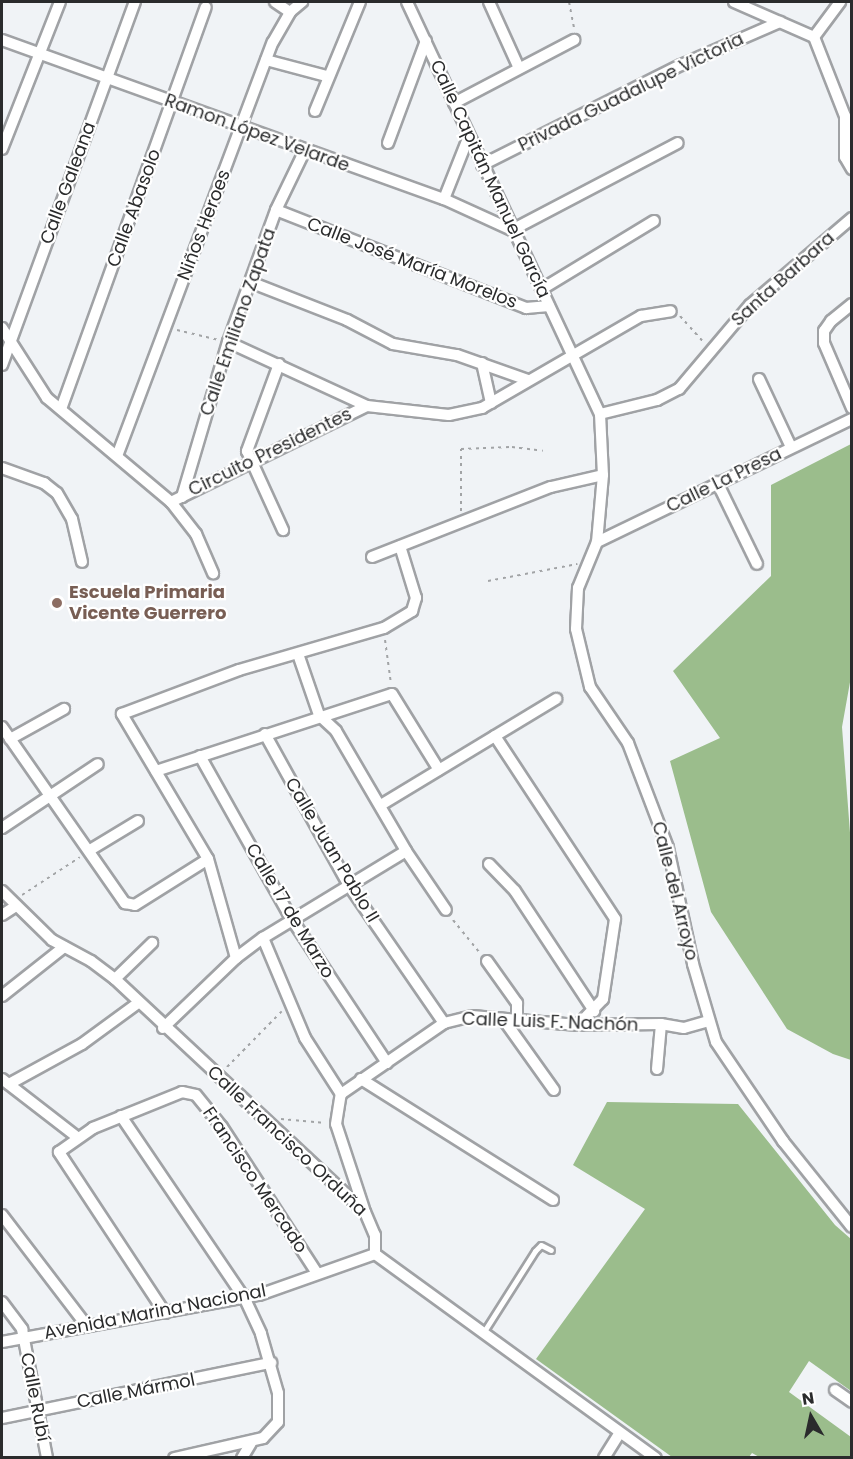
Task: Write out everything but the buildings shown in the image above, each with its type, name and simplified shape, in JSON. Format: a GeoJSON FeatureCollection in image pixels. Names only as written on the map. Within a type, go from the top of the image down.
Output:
{"type":"FeatureCollection","features":[{"type":"Feature","properties":{"kind":"street"},"geometry":{"type":"LineString","coordinates":[[2,149],[60,2]]}},
{"type":"Feature","properties":{"kind":"street","name":"Calle Galeana"},"geometry":{"type":"LineString","coordinates":[[2,365],[135,2]]}},
{"type":"Feature","properties":{"kind":"street"},"geometry":{"type":"LineString","coordinates":[[275,2],[290,12]]}},
{"type":"Feature","properties":{"kind":"street","name":"Niños Heroes"},"geometry":{"type":"LineString","coordinates":[[117,456],[266,60],[290,12],[302,2]]}},
{"type":"Feature","properties":{"kind":"street"},"geometry":{"type":"LineString","coordinates":[[315,111],[326,76],[360,2]]}},
{"type":"Feature","properties":{"kind":"street","name":"Calle Capitán Manuel García"},"geometry":{"type":"LineString","coordinates":[[407,2],[572,357]]}},
{"type":"Feature","properties":{"kind":"street"},"geometry":{"type":"LineString","coordinates":[[489,2],[519,68]]}},
{"type":"Feature","properties":{"kind":"street"},"geometry":{"type":"LineString","coordinates":[[734,2],[814,38],[848,112],[845,158],[852,169]]}},
{"type":"Feature","properties":{"kind":"street"},"geometry":{"type":"LineString","coordinates":[[814,38],[840,2]]}},
{"type":"Feature","properties":{"kind":"street","name":"Calle Abasolo"},"geometry":{"type":"LineString","coordinates":[[61,409],[206,7]]}},
{"type":"Feature","properties":{"kind":"street","name":"Privada Guadalupe Victoria"},"geometry":{"type":"LineString","coordinates":[[482,165],[681,65],[780,22]]}},
{"type":"Feature","properties":{"kind":"street","name":"Ramon López Velarde"},"geometry":{"type":"LineString","coordinates":[[2,40],[304,152],[444,199],[512,230]]}},
{"type":"Feature","properties":{"kind":"street"},"geometry":{"type":"LineString","coordinates":[[454,102],[574,40]]}},
{"type":"Feature","properties":{"kind":"street"},"geometry":{"type":"LineString","coordinates":[[388,143],[426,41]]}},
{"type":"Feature","properties":{"kind":"street"},"geometry":{"type":"LineString","coordinates":[[266,60],[326,76]]}},
{"type":"Feature","properties":{"kind":"street"},"geometry":{"type":"LineString","coordinates":[[444,199],[469,136]]}},
{"type":"Feature","properties":{"kind":"street"},"geometry":{"type":"LineString","coordinates":[[512,230],[678,143]]}},
{"type":"Feature","properties":{"kind":"street","name":"Calle Emiliano Zapata"},"geometry":{"type":"LineString","coordinates":[[182,496],[228,342],[276,210],[304,152]]}},
{"type":"Feature","properties":{"kind":"street","name":"Calle José María Morelos"},"geometry":{"type":"LineString","coordinates":[[276,210],[526,308],[549,306]]}},
{"type":"Feature","properties":{"kind":"street","name":"Santa Barbara"},"geometry":{"type":"LineString","coordinates":[[600,414],[669,396],[694,376],[710,350],[750,305],[852,218]]}},
{"type":"Feature","properties":{"kind":"street"},"geometry":{"type":"LineString","coordinates":[[542,289],[654,222]]}},
{"type":"Feature","properties":{"kind":"street"},"geometry":{"type":"LineString","coordinates":[[250,282],[347,320],[393,344],[482,363],[528,380]]}},
{"type":"Feature","properties":{"kind":"street"},"geometry":{"type":"LineString","coordinates":[[852,304],[824,330],[824,343],[852,408]]}},
{"type":"Feature","properties":{"kind":"street","name":"Circuito Presidentes"},"geometry":{"type":"LineString","coordinates":[[171,502],[249,461],[367,406],[449,415],[471,412],[491,403],[641,316],[671,310]]}},
{"type":"Feature","properties":{"kind":"street"},"geometry":{"type":"LineString","coordinates":[[2,328],[11,339],[39,389],[171,502],[196,534],[213,573]]}},
{"type":"Feature","properties":{"kind":"street"},"geometry":{"type":"LineString","coordinates":[[228,342],[367,406]]}},
{"type":"Feature","properties":{"kind":"street","name":"Calle del Arroyo"},"geometry":{"type":"LineString","coordinates":[[572,357],[600,414],[603,475],[597,542],[588,562],[575,605],[576,629],[590,687],[628,743],[646,782],[668,848],[709,1021],[729,1064],[783,1141],[852,1227]]}},
{"type":"Feature","properties":{"kind":"street"},"geometry":{"type":"LineString","coordinates":[[482,363],[491,403]]}},
{"type":"Feature","properties":{"kind":"street"},"geometry":{"type":"LineString","coordinates":[[279,364],[247,444],[249,461],[283,530]]}},
{"type":"Feature","properties":{"kind":"street"},"geometry":{"type":"LineString","coordinates":[[759,379],[791,447]]}},
{"type":"Feature","properties":{"kind":"street","name":"Calle La Presa"},"geometry":{"type":"LineString","coordinates":[[597,542],[717,482],[852,419]]}},
{"type":"Feature","properties":{"kind":"street"},"geometry":{"type":"LineString","coordinates":[[2,468],[44,483],[57,493],[72,519],[82,562]]}},
{"type":"Feature","properties":{"kind":"street"},"geometry":{"type":"LineString","coordinates":[[372,557],[551,487],[603,475]]}},
{"type":"Feature","properties":{"kind":"street"},"geometry":{"type":"LineString","coordinates":[[717,482],[757,564]]}},
{"type":"Feature","properties":{"kind":"street"},"geometry":{"type":"LineString","coordinates":[[236,958],[208,859],[122,714],[239,670],[384,628],[416,605],[400,546]]}},
{"type":"Feature","properties":{"kind":"street"},"geometry":{"type":"LineString","coordinates":[[298,654],[319,715],[336,731],[406,851],[446,910]]}},
{"type":"Feature","properties":{"kind":"street"},"geometry":{"type":"LineString","coordinates":[[156,771],[319,715],[392,694],[439,770]]}},
{"type":"Feature","properties":{"kind":"street"},"geometry":{"type":"LineString","coordinates":[[381,805],[556,699]]}},
{"type":"Feature","properties":{"kind":"street"},"geometry":{"type":"LineString","coordinates":[[10,739],[64,709]]}},
{"type":"Feature","properties":{"kind":"street"},"geometry":{"type":"LineString","coordinates":[[2,727],[130,906],[208,859]]}},
{"type":"Feature","properties":{"kind":"street","name":"Calle Juan Pablo II"},"geometry":{"type":"LineString","coordinates":[[265,734],[348,884],[444,1023]]}},
{"type":"Feature","properties":{"kind":"street"},"geometry":{"type":"LineString","coordinates":[[495,736],[615,919],[603,999],[594,1011],[578,1025]]}},
{"type":"Feature","properties":{"kind":"street","name":"Calle 17 de Marzo"},"geometry":{"type":"LineString","coordinates":[[200,756],[291,918],[387,1063]]}},
{"type":"Feature","properties":{"kind":"street"},"geometry":{"type":"LineString","coordinates":[[2,828],[98,764]]}},
{"type":"Feature","properties":{"kind":"street"},"geometry":{"type":"LineString","coordinates":[[90,850],[138,821]]}},
{"type":"Feature","properties":{"kind":"street"},"geometry":{"type":"LineString","coordinates":[[163,1028],[236,958],[263,938],[291,918],[406,851]]}},
{"type":"Feature","properties":{"kind":"street"},"geometry":{"type":"LineString","coordinates":[[489,864],[515,891],[594,1011]]}},
{"type":"Feature","properties":{"kind":"street","name":"Calle Francisco Orduña"},"geometry":{"type":"LineString","coordinates":[[2,891],[64,947],[115,979],[163,1028],[266,1117],[365,1212],[375,1235],[375,1254]]}},
{"type":"Feature","properties":{"kind":"street"},"geometry":{"type":"LineString","coordinates":[[2,915],[14,904]]}},
{"type":"Feature","properties":{"kind":"street"},"geometry":{"type":"LineString","coordinates":[[263,938],[305,1038],[341,1094],[336,1124],[365,1212]]}},
{"type":"Feature","properties":{"kind":"street"},"geometry":{"type":"LineString","coordinates":[[115,979],[152,943]]}},
{"type":"Feature","properties":{"kind":"street"},"geometry":{"type":"LineString","coordinates":[[2,996],[64,947]]}},
{"type":"Feature","properties":{"kind":"street"},"geometry":{"type":"LineString","coordinates":[[487,962],[517,1003],[517,1022]]}},
{"type":"Feature","properties":{"kind":"street"},"geometry":{"type":"LineString","coordinates":[[77,1137],[5,1082],[82,1044],[138,1003]]}},
{"type":"Feature","properties":{"kind":"street","name":"Calle Luis F. Nachón"},"geometry":{"type":"LineString","coordinates":[[341,1094],[444,1023],[462,1017],[578,1025],[661,1024],[684,1028],[709,1021]]}},
{"type":"Feature","properties":{"kind":"street"},"geometry":{"type":"LineString","coordinates":[[504,1020],[554,1090]]}},
{"type":"Feature","properties":{"kind":"street"},"geometry":{"type":"LineString","coordinates":[[657,1069],[661,1024]]}},
{"type":"Feature","properties":{"kind":"street"},"geometry":{"type":"LineString","coordinates":[[361,1079],[553,1200]]}},
{"type":"Feature","properties":{"kind":"street","name":"Francisco Mercado"},"geometry":{"type":"LineString","coordinates":[[121,1116],[190,1092],[222,1127],[316,1272]]}},
{"type":"Feature","properties":{"kind":"street"},"geometry":{"type":"LineString","coordinates":[[165,1313],[59,1152],[77,1137],[121,1116],[245,1299],[271,1363],[278,1393],[279,1422],[273,1430],[251,1443],[174,1458]]}},
{"type":"Feature","properties":{"kind":"street"},"geometry":{"type":"LineString","coordinates":[[2,1215],[87,1326]]}},
{"type":"Feature","properties":{"kind":"street"},"geometry":{"type":"LineString","coordinates":[[375,1254],[619,1434],[656,1458]]}},
{"type":"Feature","properties":{"kind":"street","name":"Avenida Marina Nacional"},"geometry":{"type":"LineString","coordinates":[[2,1342],[245,1299],[316,1272],[375,1254]]}},
{"type":"Feature","properties":{"kind":"street","name":"Calle Rubí"},"geometry":{"type":"LineString","coordinates":[[2,1302],[19,1323],[39,1410],[47,1458]]}},
{"type":"Feature","properties":{"kind":"street","name":"Calle Mármol"},"geometry":{"type":"LineString","coordinates":[[2,1418],[271,1363]]}},
{"type":"Feature","properties":{"kind":"street"},"geometry":{"type":"LineString","coordinates":[[835,1390],[852,1402]]}},
{"type":"Feature","properties":{"kind":"street"},"geometry":{"type":"LineString","coordinates":[[604,1458],[619,1434]]}},
{"type":"Feature","properties":{"kind":"street"},"geometry":{"type":"LineString","coordinates":[[242,1458],[251,1443]]}},
{"type":"Feature","properties":{"kind":"lane"},"geometry":{"type":"LineString","coordinates":[[483,1333],[535,1251],[541,1245],[551,1250]]}},
{"type":"Feature","properties":{"kind":"path"},"geometry":{"type":"LineString","coordinates":[[569,2],[574,40]]}},
{"type":"Feature","properties":{"kind":"path"},"geometry":{"type":"LineString","coordinates":[[671,310],[710,350]]}},
{"type":"Feature","properties":{"kind":"path"},"geometry":{"type":"LineString","coordinates":[[166,327],[228,342]]}},
{"type":"Feature","properties":{"kind":"path"},"geometry":{"type":"LineString","coordinates":[[462,522],[461,449],[512,447],[543,451]]}},
{"type":"Feature","properties":{"kind":"path"},"geometry":{"type":"LineString","coordinates":[[488,581],[542,568],[588,562]]}},
{"type":"Feature","properties":{"kind":"path"},"geometry":{"type":"LineString","coordinates":[[384,628],[392,694]]}},
{"type":"Feature","properties":{"kind":"path"},"geometry":{"type":"LineString","coordinates":[[14,904],[90,850]]}},
{"type":"Feature","properties":{"kind":"path"},"geometry":{"type":"LineString","coordinates":[[446,910],[487,962]]}},
{"type":"Feature","properties":{"kind":"path"},"geometry":{"type":"LineString","coordinates":[[219,1076],[290,1004]]}},
{"type":"Feature","properties":{"kind":"path"},"geometry":{"type":"LineString","coordinates":[[266,1117],[336,1124]]}},
{"type":"Feature","properties":{"kind":"green space"},"geometry":{"type":"Polygon","coordinates":[[[851,444],[852,671],[842,727],[852,859],[851,1060],[833,1054],[787,1029],[711,912],[670,761],[720,738],[673,671],[771,576],[771,485],[851,444]]]}},
{"type":"Feature","properties":{"kind":"green space"},"geometry":{"type":"Polygon","coordinates":[[[607,1102],[738,1104],[835,1225],[851,1239],[851,1391],[809,1361],[789,1392],[851,1437],[851,1457],[761,1458],[752,1453],[749,1457],[672,1457],[536,1359],[645,1209],[573,1165],[607,1102]]]}},
{"type":"Feature","properties":{"kind":"place","name":"Escuela Primaria Vicente Guerrero"},"geometry":{"type":"Point","coordinates":[57,603]}}]}
